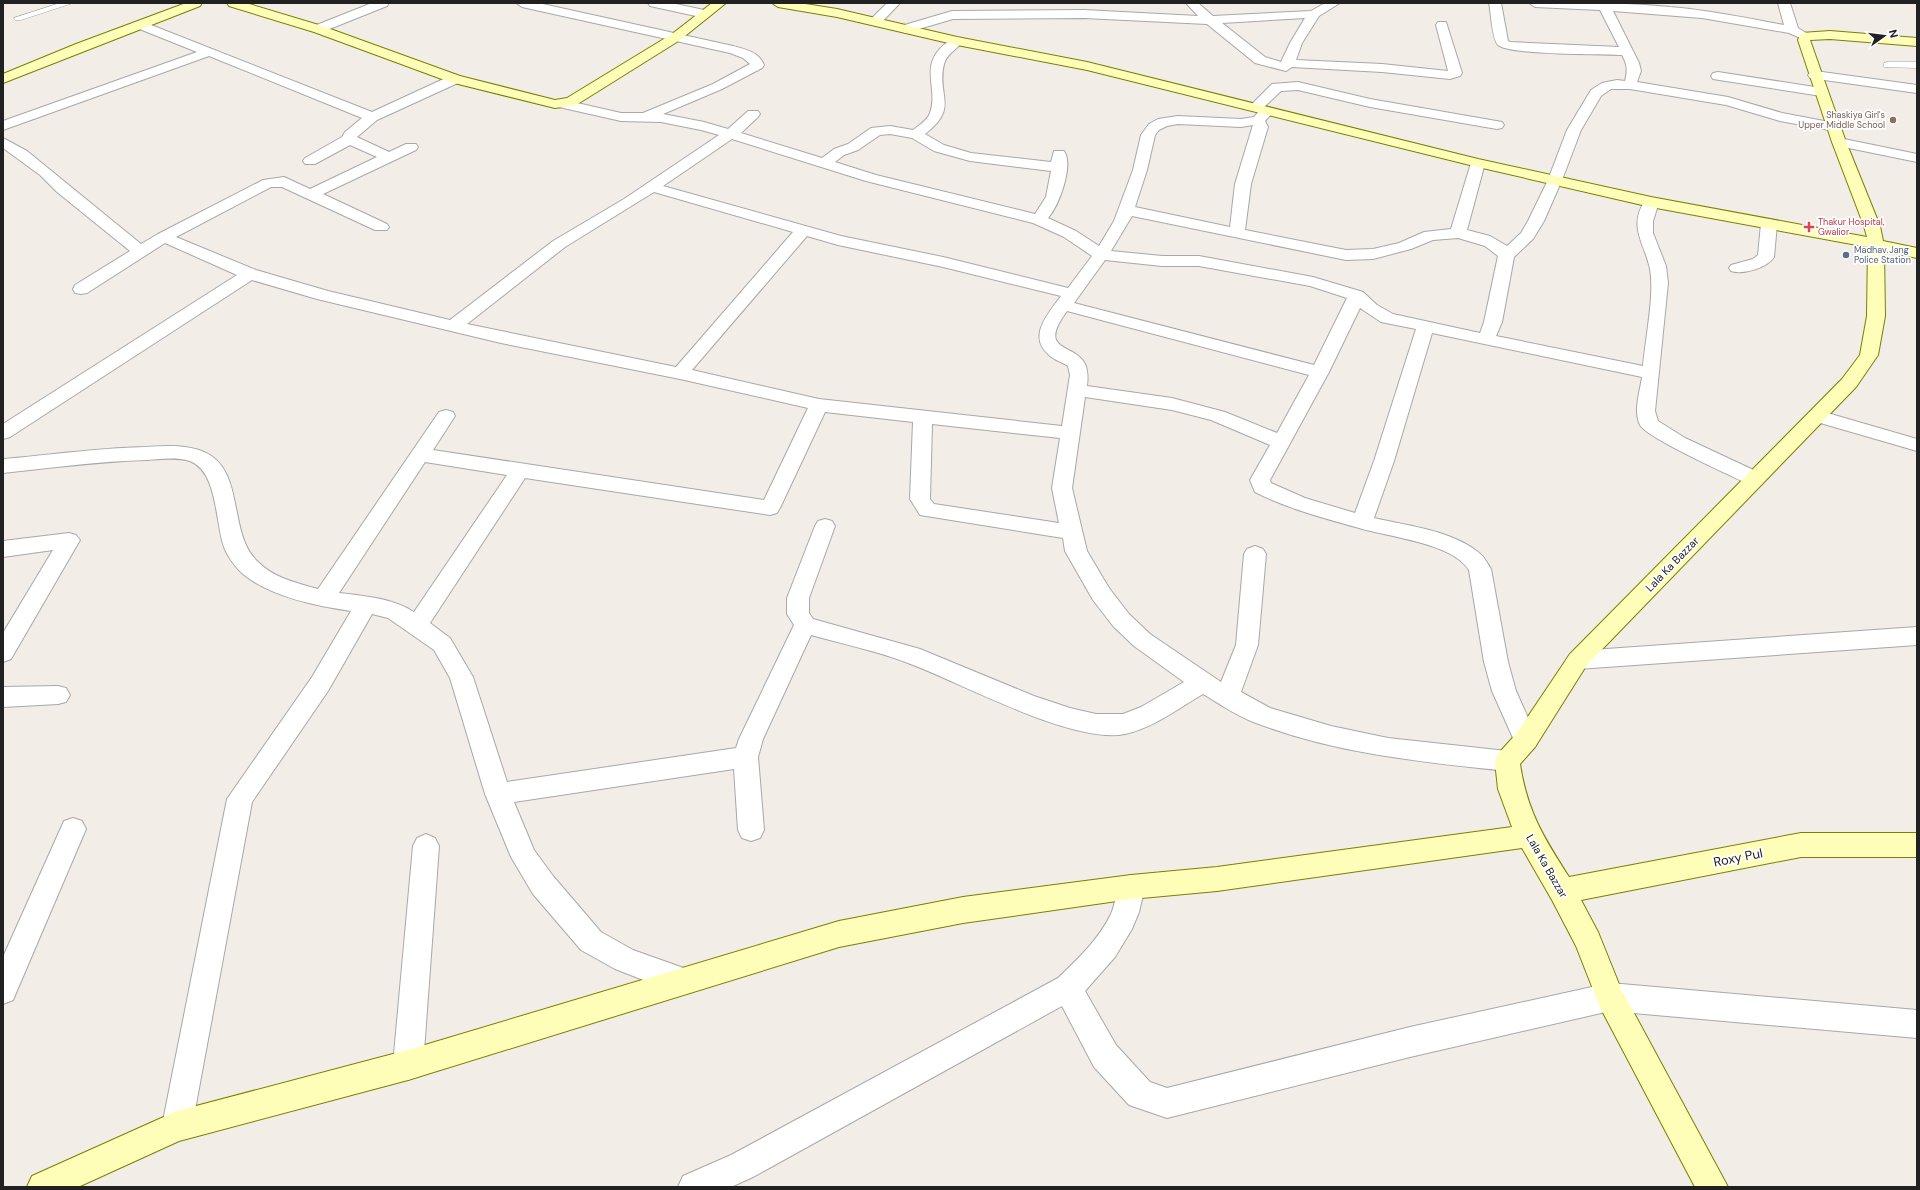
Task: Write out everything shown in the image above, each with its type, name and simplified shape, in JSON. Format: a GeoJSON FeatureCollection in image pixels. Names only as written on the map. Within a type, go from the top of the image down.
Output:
{"type":"FeatureCollection","features":[{"type":"Feature","properties":{"kind":"street"},"geometry":{"type":"LineString","coordinates":[[3,79],[80,47],[196,3]]}},
{"type":"Feature","properties":{"kind":"street"},"geometry":{"type":"LineString","coordinates":[[233,3],[318,29],[455,79],[538,101],[564,104],[609,115],[661,118],[682,121],[731,134],[871,178],[1039,220],[1070,234],[1101,255],[1162,261],[1199,261],[1316,266],[1346,255],[1373,254],[1405,246],[1430,235],[1458,233],[1490,242],[1500,248],[1506,255]]}},
{"type":"Feature","properties":{"kind":"street"},"geometry":{"type":"LineString","coordinates":[[318,29],[383,3]]}},
{"type":"Feature","properties":{"kind":"street"},"geometry":{"type":"LineString","coordinates":[[522,3],[749,55],[756,60],[757,65],[703,93],[642,118]]}},
{"type":"Feature","properties":{"kind":"street"},"geometry":{"type":"LineString","coordinates":[[654,3],[705,14]]}},
{"type":"Feature","properties":{"kind":"street"},"geometry":{"type":"LineString","coordinates":[[564,104],[571,102],[676,38],[720,3]]}},
{"type":"Feature","properties":{"kind":"street"},"geometry":{"type":"LineString","coordinates":[[778,3],[876,21],[957,41],[1088,66],[1260,113],[1651,202],[1917,253]]}},
{"type":"Feature","properties":{"kind":"street"},"geometry":{"type":"LineString","coordinates":[[876,21],[894,3]]}},
{"type":"Feature","properties":{"kind":"street"},"geometry":{"type":"LineString","coordinates":[[1192,3],[1210,20],[1260,60],[1266,63],[1286,65],[1375,68],[1450,75],[1455,73],[1455,70],[1442,25]]}},
{"type":"Feature","properties":{"kind":"street"},"geometry":{"type":"LineString","coordinates":[[905,28],[952,15],[1084,14],[1210,20],[1314,14],[1334,3]]}},
{"type":"Feature","properties":{"kind":"street"},"geometry":{"type":"LineString","coordinates":[[1495,3],[1502,42],[1508,46],[1627,51]]}},
{"type":"Feature","properties":{"kind":"street"},"geometry":{"type":"LineString","coordinates":[[1534,3],[1702,14],[1798,33],[1917,42]]}},
{"type":"Feature","properties":{"kind":"street"},"geometry":{"type":"LineString","coordinates":[[1688,3],[1702,14]]}},
{"type":"Feature","properties":{"kind":"street"},"geometry":{"type":"LineString","coordinates":[[1784,3],[1798,33]]}},
{"type":"Feature","properties":{"kind":"street"},"geometry":{"type":"LineString","coordinates":[[1605,8],[1627,51],[1634,71],[1630,85]]}},
{"type":"Feature","properties":{"kind":"street"},"geometry":{"type":"LineString","coordinates":[[1286,86],[1286,65],[1296,43],[1314,14]]}},
{"type":"Feature","properties":{"kind":"street"},"geometry":{"type":"LineString","coordinates":[[141,25],[372,117]]}},
{"type":"Feature","properties":{"kind":"street","name":"Lala Ka Bazzar"},"geometry":{"type":"LineString","coordinates":[[1712,1187],[1610,997],[1588,941],[1562,891],[1529,836],[1511,789],[1507,761],[1526,740],[1578,660],[1849,383],[1869,355],[1876,316],[1876,244],[1872,226],[1805,45],[1798,33]]}},
{"type":"Feature","properties":{"kind":"street"},"geometry":{"type":"LineString","coordinates":[[916,135],[933,120],[938,110],[939,100],[936,89],[938,65],[941,56],[957,41]]}},
{"type":"Feature","properties":{"kind":"street"},"geometry":{"type":"LineString","coordinates":[[3,126],[209,52]]}},
{"type":"Feature","properties":{"kind":"street"},"geometry":{"type":"LineString","coordinates":[[1718,76],[1917,89]]}},
{"type":"Feature","properties":{"kind":"street"},"geometry":{"type":"LineString","coordinates":[[310,161],[350,139],[350,135],[372,117],[455,79]]}},
{"type":"Feature","properties":{"kind":"street"},"geometry":{"type":"LineString","coordinates":[[1486,339],[1493,322],[1506,255],[1527,236],[1555,180],[1574,130],[1596,93],[1607,86],[1617,84],[1630,85],[1728,101],[1917,158]]}},
{"type":"Feature","properties":{"kind":"street"},"geometry":{"type":"LineString","coordinates":[[1497,125],[1370,103],[1298,86],[1286,86],[1273,90],[1260,113],[1241,123],[1178,120],[1163,122],[1154,127],[1148,135],[1140,170],[1122,221],[1101,255],[1055,316],[1047,331],[1049,344],[1056,352],[1067,357],[1076,364],[1079,375],[1062,488],[1076,551],[1101,594],[1121,620],[1142,640],[1203,683],[1227,698],[1263,716],[1331,736],[1388,748],[1507,761]]}},
{"type":"Feature","properties":{"kind":"street"},"geometry":{"type":"LineString","coordinates":[[1237,234],[1243,184],[1261,127],[1260,113]]}},
{"type":"Feature","properties":{"kind":"street"},"geometry":{"type":"LineString","coordinates":[[454,326],[559,244],[651,187],[731,134],[753,114]]}},
{"type":"Feature","properties":{"kind":"street"},"geometry":{"type":"LineString","coordinates":[[826,163],[839,152],[853,147],[876,131],[890,130],[916,135],[939,148],[970,157],[1059,160],[1056,194],[1048,211],[1039,220]]}},
{"type":"Feature","properties":{"kind":"street"},"geometry":{"type":"LineString","coordinates":[[350,139],[389,157]]}},
{"type":"Feature","properties":{"kind":"street"},"geometry":{"type":"LineString","coordinates":[[3,142],[22,154],[45,172],[62,189],[139,251]]}},
{"type":"Feature","properties":{"kind":"street"},"geometry":{"type":"LineString","coordinates":[[311,194],[411,146]]}},
{"type":"Feature","properties":{"kind":"street"},"geometry":{"type":"LineString","coordinates":[[1458,233],[1478,163]]}},
{"type":"Feature","properties":{"kind":"street"},"geometry":{"type":"LineString","coordinates":[[80,288],[164,237],[268,183],[284,182],[381,227]]}},
{"type":"Feature","properties":{"kind":"street"},"geometry":{"type":"LineString","coordinates":[[651,187],[838,240],[943,262],[1320,372]]}},
{"type":"Feature","properties":{"kind":"street"},"geometry":{"type":"LineString","coordinates":[[1651,202],[1645,221],[1645,233],[1658,266],[1660,283],[1646,411],[1649,424],[1678,442],[1755,479]]}},
{"type":"Feature","properties":{"kind":"street"},"geometry":{"type":"LineString","coordinates":[[1126,210],[1237,234],[1316,266],[1357,296],[1371,309],[1387,318],[1424,327],[1651,373]]}},
{"type":"Feature","properties":{"kind":"street"},"geometry":{"type":"LineString","coordinates":[[1737,268],[1759,262],[1766,257],[1769,224]]}},
{"type":"Feature","properties":{"kind":"street"},"geometry":{"type":"LineString","coordinates":[[680,373],[804,230]]}},
{"type":"Feature","properties":{"kind":"street"},"geometry":{"type":"LineString","coordinates":[[164,237],[209,258],[250,274],[323,295],[501,338],[680,373],[819,405],[1070,433]]}},
{"type":"Feature","properties":{"kind":"street"},"geometry":{"type":"LineString","coordinates":[[3,433],[250,274]]}},
{"type":"Feature","properties":{"kind":"street"},"geometry":{"type":"LineString","coordinates":[[1357,296],[1320,372],[1260,480],[1262,487],[1286,498],[1362,522],[1456,548],[1472,558],[1480,569],[1496,662],[1504,691],[1526,740]]}},
{"type":"Feature","properties":{"kind":"street"},"geometry":{"type":"LineString","coordinates":[[1362,522],[1384,462],[1424,327]]}},
{"type":"Feature","properties":{"kind":"street"},"geometry":{"type":"LineString","coordinates":[[1077,390],[1132,397],[1180,406],[1218,416],[1281,442]]}},
{"type":"Feature","properties":{"kind":"street"},"geometry":{"type":"LineString","coordinates":[[420,455],[770,508],[819,405]]}},
{"type":"Feature","properties":{"kind":"street"},"geometry":{"type":"LineString","coordinates":[[323,599],[446,416]]}},
{"type":"Feature","properties":{"kind":"street"},"geometry":{"type":"LineString","coordinates":[[1816,416],[1917,445]]}},
{"type":"Feature","properties":{"kind":"street"},"geometry":{"type":"LineString","coordinates":[[923,417],[920,499],[927,510],[1072,532]]}},
{"type":"Feature","properties":{"kind":"street"},"geometry":{"type":"LineString","coordinates":[[3,466],[121,454],[179,452],[198,457],[214,469],[221,486],[226,518],[235,548],[250,568],[272,583],[323,599],[366,604],[395,611],[442,644],[461,677],[498,794],[524,857],[543,884],[591,941],[624,960],[682,981]]}},
{"type":"Feature","properties":{"kind":"street"},"geometry":{"type":"LineString","coordinates":[[417,625],[520,470]]}},
{"type":"Feature","properties":{"kind":"street"},"geometry":{"type":"LineString","coordinates":[[825,526],[798,598],[798,614],[805,625],[912,655],[1026,703],[1069,718],[1096,724],[1124,724],[1149,714],[1203,683]]}},
{"type":"Feature","properties":{"kind":"street"},"geometry":{"type":"LineString","coordinates":[[3,550],[69,540],[3,653]]}},
{"type":"Feature","properties":{"kind":"street"},"geometry":{"type":"LineString","coordinates":[[1227,698],[1247,645],[1255,554]]}},
{"type":"Feature","properties":{"kind":"street"},"geometry":{"type":"LineString","coordinates":[[177,1126],[240,799],[320,684],[366,604]]}},
{"type":"Feature","properties":{"kind":"street"},"geometry":{"type":"LineString","coordinates":[[752,830],[746,757],[752,738],[805,625]]}},
{"type":"Feature","properties":{"kind":"street"},"geometry":{"type":"LineString","coordinates":[[1578,660],[1917,636]]}},
{"type":"Feature","properties":{"kind":"street"},"geometry":{"type":"LineString","coordinates":[[3,697],[58,695]]}},
{"type":"Feature","properties":{"kind":"street"},"geometry":{"type":"LineString","coordinates":[[498,794],[746,757]]}},
{"type":"Feature","properties":{"kind":"street"},"geometry":{"type":"LineString","coordinates":[[3,990],[73,829]]}},
{"type":"Feature","properties":{"kind":"street"},"geometry":{"type":"LineString","coordinates":[[43,1187],[177,1126],[408,1065],[839,934],[963,910],[1131,887],[1217,879],[1529,836]]}},
{"type":"Feature","properties":{"kind":"street","name":"Roxy Pul"},"geometry":{"type":"LineString","coordinates":[[1562,891],[1800,845],[1916,847]]}},
{"type":"Feature","properties":{"kind":"street"},"geometry":{"type":"LineString","coordinates":[[408,1065],[426,846]]}},
{"type":"Feature","properties":{"kind":"street"},"geometry":{"type":"LineString","coordinates":[[694,1187],[742,1166],[1068,988],[1087,970],[1104,950],[1122,920],[1131,887]]}},
{"type":"Feature","properties":{"kind":"street"},"geometry":{"type":"LineString","coordinates":[[1068,988],[1105,1056],[1140,1094],[1167,1103],[1410,1042],[1610,997],[1917,1024]]}},
{"type":"Feature","properties":{"kind":"lane"},"geometry":{"type":"LineString","coordinates":[[18,18],[69,3]]}},
{"type":"Feature","properties":{"kind":"lane"},"geometry":{"type":"LineString","coordinates":[[1888,65],[1917,65]]}},
{"type":"Feature","properties":{"kind":"place","name":"Shaskiya Girl's Upper Middle School"},"geometry":{"type":"Point","coordinates":[1893,120]}},
{"type":"Feature","properties":{"kind":"place","name":"Thakur Hospital, Gwalior"},"geometry":{"type":"Point","coordinates":[1809,227]}},
{"type":"Feature","properties":{"kind":"place","name":"Madhav Jang Police Station"},"geometry":{"type":"Point","coordinates":[1846,255]}}]}
